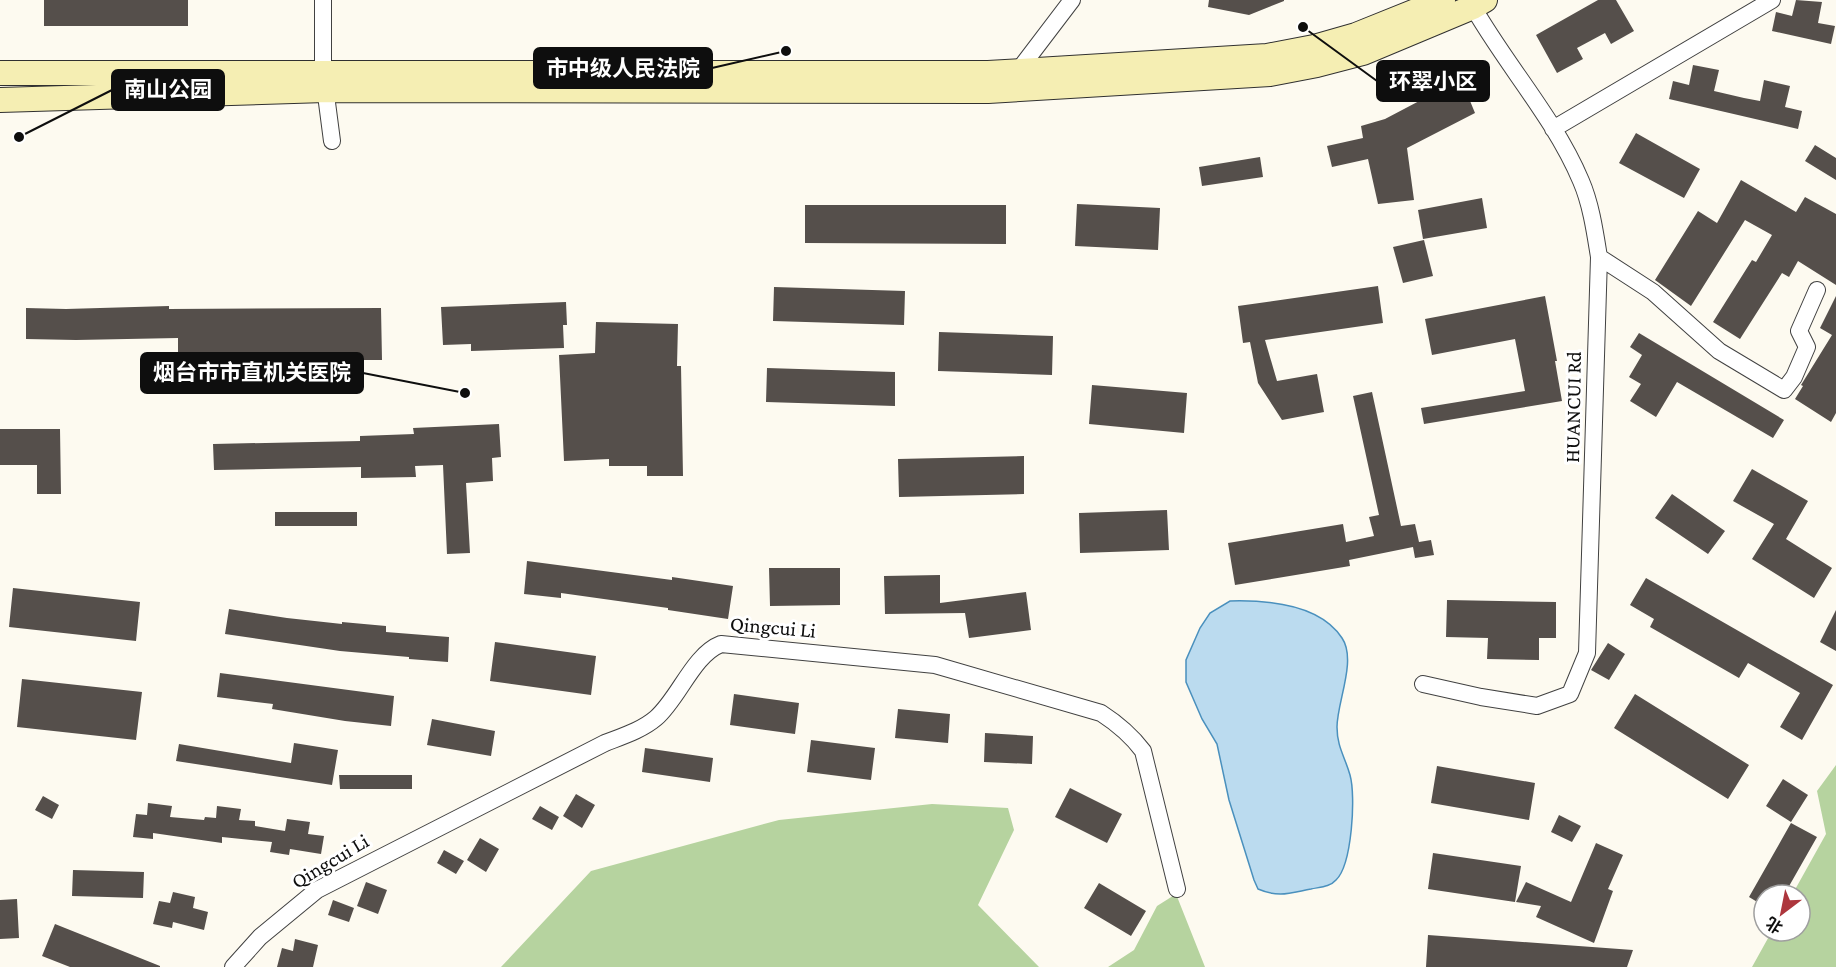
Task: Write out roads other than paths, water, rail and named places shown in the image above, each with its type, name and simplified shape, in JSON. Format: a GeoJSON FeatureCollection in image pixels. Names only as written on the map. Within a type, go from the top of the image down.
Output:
{"type":"FeatureCollection","features":[{"type":"Feature","properties":{"kind":"main road"},"geometry":{"type":"LineString","coordinates":[[1018,80],[1278,54],[1314,48],[1356,35],[1443,0]]}},
{"type":"Feature","properties":{"kind":"main road"},"geometry":{"type":"LineString","coordinates":[[0,73],[324,81],[988,73],[1018,80],[1270,74],[1363,53],[1476,2]]}},
{"type":"Feature","properties":{"kind":"main road"},"geometry":{"type":"LineString","coordinates":[[0,100],[324,81]]}},
{"type":"Feature","properties":{"kind":"street"},"geometry":{"type":"LineString","coordinates":[[323,0],[324,81],[332,141]]}},
{"type":"Feature","properties":{"kind":"street"},"geometry":{"type":"LineString","coordinates":[[1018,80],[1072,0]]}},
{"type":"Feature","properties":{"kind":"street"},"geometry":{"type":"LineString","coordinates":[[1553,129],[1772,0]]}},
{"type":"Feature","properties":{"kind":"street","name":"HUANCUI Rd"},"geometry":{"type":"LineString","coordinates":[[1422,684],[1537,706],[1570,694],[1587,652],[1599,257],[1595,229],[1582,182],[1553,129],[1476,2]]}},
{"type":"Feature","properties":{"kind":"street"},"geometry":{"type":"LineString","coordinates":[[1599,257],[1653,292],[1719,351],[1784,390],[1794,377],[1807,347],[1799,331],[1817,290]]}},
{"type":"Feature","properties":{"kind":"street","name":"Qingcui Li"},"geometry":{"type":"LineString","coordinates":[[233,967],[260,937],[318,890],[605,743],[638,730],[668,705],[704,655],[721,644],[935,665],[1101,713],[1132,736],[1143,751],[1177,889]]}},
{"type":"Feature","properties":{"kind":"water"},"geometry":{"type":"Polygon","coordinates":[[[1230,601],[1275,603],[1306,611],[1332,626],[1346,647],[1347,669],[1337,734],[1352,785],[1351,830],[1346,860],[1341,872],[1334,882],[1328,885],[1278,894],[1258,889],[1254,880],[1229,800],[1217,744],[1202,719],[1186,682],[1186,660],[1200,628],[1210,613],[1230,601]]]}},
{"type":"Feature","properties":{"kind":"place","name":"环翠小区"},"geometry":{"type":"Point","coordinates":[1303,27]}},
{"type":"Feature","properties":{"kind":"place","name":"市中级人民法院"},"geometry":{"type":"Point","coordinates":[786,51]}},
{"type":"Feature","properties":{"kind":"place","name":"南山公园"},"geometry":{"type":"Point","coordinates":[19,137]}},
{"type":"Feature","properties":{"kind":"place","name":"烟台市市直机关医院"},"geometry":{"type":"Point","coordinates":[465,393]}}]}
